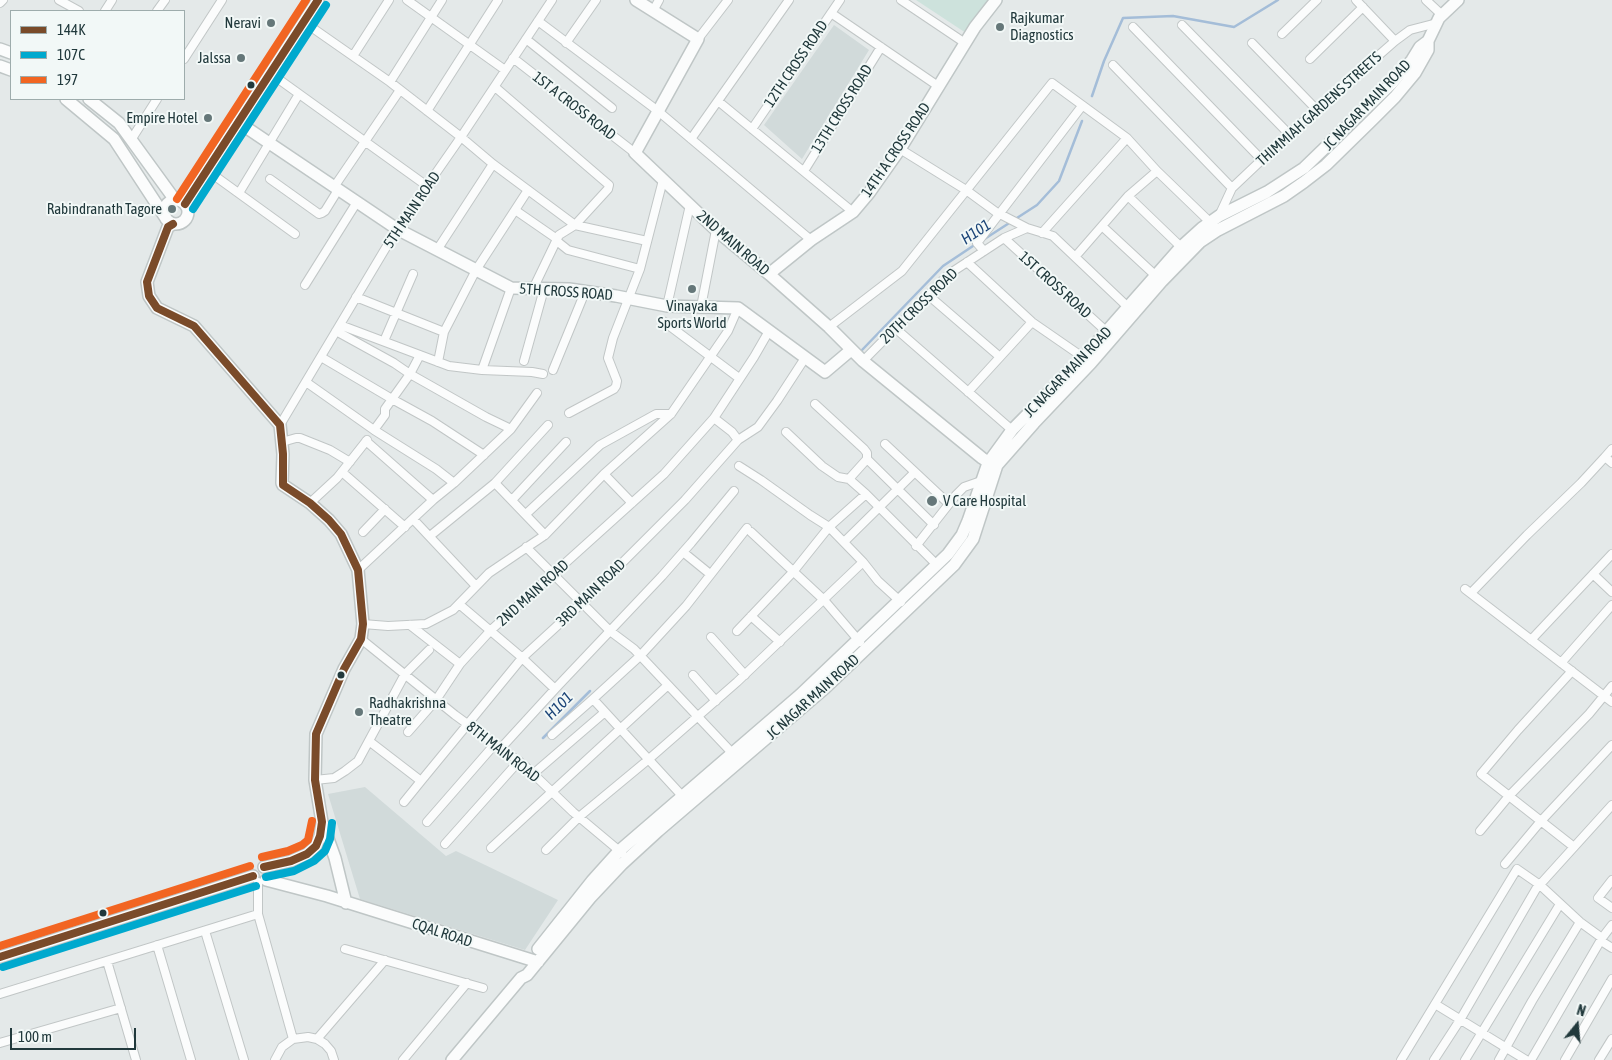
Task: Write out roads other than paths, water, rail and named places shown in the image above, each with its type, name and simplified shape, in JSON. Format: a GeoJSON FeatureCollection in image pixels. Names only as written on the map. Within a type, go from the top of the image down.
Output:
{"type":"FeatureCollection","features":[{"type":"Feature","properties":{"kind":"main road"},"geometry":{"type":"LineString","coordinates":[[318,0],[208,170],[180,202],[166,205],[164,211],[169,220],[168,227],[147,282],[149,296],[157,308],[194,326],[280,425],[283,485],[310,503],[329,520],[341,534],[358,570],[363,624],[361,639],[344,669],[316,734],[315,780],[322,822],[335,858],[346,903]]}},
{"type":"Feature","properties":{"kind":"main road"},"geometry":{"type":"LineString","coordinates":[[635,153],[698,39],[636,0]]}},
{"type":"Feature","properties":{"kind":"main road","name":"14TH A CROSS ROAD"},"geometry":{"type":"LineString","coordinates":[[769,274],[811,240],[853,212],[869,193],[900,149],[975,27],[996,0]]}},
{"type":"Feature","properties":{"kind":"main road"},"geometry":{"type":"LineString","coordinates":[[1440,19],[1458,0]]}},
{"type":"Feature","properties":{"kind":"main road","name":"JC NAGAR MAIN ROAD"},"geometry":{"type":"LineString","coordinates":[[992,465],[1034,423],[1132,310],[1156,276],[1181,247],[1304,168],[1393,82],[1412,60],[1420,47],[1428,41],[1440,19]]}},
{"type":"Feature","properties":{"kind":"main road"},"geometry":{"type":"LineString","coordinates":[[67,100],[114,139],[169,220],[181,223],[187,218],[189,211],[119,123],[90,100]]}},
{"type":"Feature","properties":{"kind":"main road","name":"5TH CROSS ROAD"},"geometry":{"type":"LineString","coordinates":[[238,122],[397,229],[511,288],[569,290],[629,298],[667,306],[738,308]]}},
{"type":"Feature","properties":{"kind":"main road","name":"2ND MAIN ROAD"},"geometry":{"type":"LineString","coordinates":[[635,153],[716,230],[769,274],[863,361],[992,465]]}},
{"type":"Feature","properties":{"kind":"main road","name":"JC NAGAR MAIN ROAD"},"geometry":{"type":"LineString","coordinates":[[452,1060],[522,978],[522,971],[534,961],[586,896],[624,854],[736,757],[800,695],[863,644],[904,605],[954,565],[973,539],[992,465],[1012,430],[1088,360],[1107,332],[1162,281],[1216,223]]}},
{"type":"Feature","properties":{"kind":"main road"},"geometry":{"type":"LineString","coordinates":[[738,308],[825,372],[851,350]]}},
{"type":"Feature","properties":{"kind":"main road","name":"JC NAGAR MAIN ROAD"},"geometry":{"type":"LineString","coordinates":[[904,605],[962,535],[987,481]]}},
{"type":"Feature","properties":{"kind":"main road"},"geometry":{"type":"LineString","coordinates":[[0,957],[259,880],[253,871],[257,867],[291,862],[308,854],[316,846],[322,822]]}},
{"type":"Feature","properties":{"kind":"main road","name":"CQAL ROAD"},"geometry":{"type":"LineString","coordinates":[[259,880],[346,903],[534,961]]}},
{"type":"Feature","properties":{"kind":"street"},"geometry":{"type":"LineString","coordinates":[[0,3],[3,0]]}},
{"type":"Feature","properties":{"kind":"street"},"geometry":{"type":"LineString","coordinates":[[60,0],[77,10]]}},
{"type":"Feature","properties":{"kind":"street"},"geometry":{"type":"LineString","coordinates":[[185,56],[222,0]]}},
{"type":"Feature","properties":{"kind":"street"},"geometry":{"type":"LineString","coordinates":[[352,56],[388,0]]}},
{"type":"Feature","properties":{"kind":"street"},"geometry":{"type":"LineString","coordinates":[[407,0],[505,70]]}},
{"type":"Feature","properties":{"kind":"street"},"geometry":{"type":"LineString","coordinates":[[390,82],[442,0]]}},
{"type":"Feature","properties":{"kind":"street"},"geometry":{"type":"LineString","coordinates":[[427,112],[498,0]]}},
{"type":"Feature","properties":{"kind":"street","name":"5TH MAIN ROAD"},"geometry":{"type":"LineString","coordinates":[[280,425],[397,229],[552,0]]}},
{"type":"Feature","properties":{"kind":"street"},"geometry":{"type":"LineString","coordinates":[[566,43],[596,0]]}},
{"type":"Feature","properties":{"kind":"street"},"geometry":{"type":"LineString","coordinates":[[653,10],[659,0]]}},
{"type":"Feature","properties":{"kind":"street"},"geometry":{"type":"LineString","coordinates":[[698,39],[728,0]]}},
{"type":"Feature","properties":{"kind":"street"},"geometry":{"type":"LineString","coordinates":[[691,139],[789,0]]}},
{"type":"Feature","properties":{"kind":"street","name":"12TH CROSS ROAD"},"geometry":{"type":"LineString","coordinates":[[752,129],[840,0]]}},
{"type":"Feature","properties":{"kind":"street"},"geometry":{"type":"LineString","coordinates":[[902,0],[965,43]]}},
{"type":"Feature","properties":{"kind":"street"},"geometry":{"type":"LineString","coordinates":[[1282,34],[1317,0]]}},
{"type":"Feature","properties":{"kind":"street"},"geometry":{"type":"LineString","coordinates":[[1356,0],[1395,41]]}},
{"type":"Feature","properties":{"kind":"street"},"geometry":{"type":"LineString","coordinates":[[1426,0],[1440,19]]}},
{"type":"Feature","properties":{"kind":"street"},"geometry":{"type":"LineString","coordinates":[[1310,59],[1363,7]]}},
{"type":"Feature","properties":{"kind":"street"},"geometry":{"type":"LineString","coordinates":[[831,14],[938,86]]}},
{"type":"Feature","properties":{"kind":"street","name":"THIMMIAH GARDENS STREETS"},"geometry":{"type":"LineString","coordinates":[[1216,223],[1232,188],[1289,134],[1395,41],[1410,30],[1440,19]]}},
{"type":"Feature","properties":{"kind":"street"},"geometry":{"type":"LineString","coordinates":[[538,21],[658,111],[811,240]]}},
{"type":"Feature","properties":{"kind":"street"},"geometry":{"type":"LineString","coordinates":[[304,22],[390,82],[493,164],[575,225],[647,241]]}},
{"type":"Feature","properties":{"kind":"street"},"geometry":{"type":"LineString","coordinates":[[1182,25],[1289,134]]}},
{"type":"Feature","properties":{"kind":"street"},"geometry":{"type":"LineString","coordinates":[[1133,27],[1262,160]]}},
{"type":"Feature","properties":{"kind":"street"},"geometry":{"type":"LineString","coordinates":[[526,39],[612,108]]}},
{"type":"Feature","properties":{"kind":"street"},"geometry":{"type":"LineString","coordinates":[[1252,43],[1317,110]]}},
{"type":"Feature","properties":{"kind":"street","name":"13TH CROSS ROAD"},"geometry":{"type":"LineString","coordinates":[[804,171],[881,47]]}},
{"type":"Feature","properties":{"kind":"street","name":"1ST A CROSS ROAD"},"geometry":{"type":"LineString","coordinates":[[513,58],[635,153]]}},
{"type":"Feature","properties":{"kind":"street"},"geometry":{"type":"LineString","coordinates":[[1113,65],[1232,188]]}},
{"type":"Feature","properties":{"kind":"street"},"geometry":{"type":"LineString","coordinates":[[270,73],[427,186]]}},
{"type":"Feature","properties":{"kind":"street"},"geometry":{"type":"LineString","coordinates":[[829,328],[902,271],[1052,83],[1127,138],[1157,171],[1216,223]]}},
{"type":"Feature","properties":{"kind":"street"},"geometry":{"type":"LineString","coordinates":[[494,87],[609,186],[608,190],[575,225],[559,235],[557,239],[539,289],[524,361]]}},
{"type":"Feature","properties":{"kind":"street"},"geometry":{"type":"LineString","coordinates":[[270,179],[319,214],[322,213],[365,141],[400,90]]}},
{"type":"Feature","properties":{"kind":"street"},"geometry":{"type":"LineString","coordinates":[[239,193],[299,94]]}},
{"type":"Feature","properties":{"kind":"street"},"geometry":{"type":"LineString","coordinates":[[131,140],[157,100]]}},
{"type":"Feature","properties":{"kind":"street"},"geometry":{"type":"LineString","coordinates":[[718,101],[853,212]]}},
{"type":"Feature","properties":{"kind":"street"},"geometry":{"type":"LineString","coordinates":[[984,251],[977,243],[998,213],[1025,182],[1082,106]]}},
{"type":"Feature","properties":{"kind":"street"},"geometry":{"type":"LineString","coordinates":[[1042,232],[1127,138]]}},
{"type":"Feature","properties":{"kind":"street"},"geometry":{"type":"LineString","coordinates":[[900,149],[966,190],[998,213],[1027,228],[1053,236],[1132,310]]}},
{"type":"Feature","properties":{"kind":"street"},"geometry":{"type":"LineString","coordinates":[[437,250],[493,164]]}},
{"type":"Feature","properties":{"kind":"street"},"geometry":{"type":"LineString","coordinates":[[208,170],[295,234]]}},
{"type":"Feature","properties":{"kind":"street"},"geometry":{"type":"LineString","coordinates":[[1075,257],[1128,196],[1157,171]]}},
{"type":"Feature","properties":{"kind":"street"},"geometry":{"type":"LineString","coordinates":[[569,413],[614,389],[616,386],[617,381],[608,358],[640,269],[663,180]]}},
{"type":"Feature","properties":{"kind":"street"},"geometry":{"type":"LineString","coordinates":[[438,362],[444,332],[476,270],[528,190]]}},
{"type":"Feature","properties":{"kind":"street"},"geometry":{"type":"LineString","coordinates":[[1128,196],[1181,247]]}},
{"type":"Feature","properties":{"kind":"street"},"geometry":{"type":"LineString","coordinates":[[305,286],[357,202]]}},
{"type":"Feature","properties":{"kind":"street"},"geometry":{"type":"LineString","coordinates":[[667,306],[690,205]]}},
{"type":"Feature","properties":{"kind":"street"},"geometry":{"type":"LineString","coordinates":[[515,210],[557,239],[568,250],[640,269]]}},
{"type":"Feature","properties":{"kind":"street"},"geometry":{"type":"LineString","coordinates":[[1102,226],[1156,276]]}},
{"type":"Feature","properties":{"kind":"street","name":"20TH CROSS ROAD"},"geometry":{"type":"LineString","coordinates":[[863,361],[949,274],[1004,238],[1027,228]]}},
{"type":"Feature","properties":{"kind":"street"},"geometry":{"type":"LineString","coordinates":[[701,307],[716,230]]}},
{"type":"Feature","properties":{"kind":"street","name":"1ST CROSS ROAD"},"geometry":{"type":"LineString","coordinates":[[1004,238],[1107,332]]}},
{"type":"Feature","properties":{"kind":"street"},"geometry":{"type":"LineString","coordinates":[[967,262],[1032,322],[1088,360]]}},
{"type":"Feature","properties":{"kind":"street"},"geometry":{"type":"LineString","coordinates":[[384,341],[414,274]]}},
{"type":"Feature","properties":{"kind":"street"},"geometry":{"type":"LineString","coordinates":[[482,370],[511,288]]}},
{"type":"Feature","properties":{"kind":"street"},"geometry":{"type":"LineString","coordinates":[[552,370],[585,292]]}},
{"type":"Feature","properties":{"kind":"street"},"geometry":{"type":"LineString","coordinates":[[928,295],[1000,357]]}},
{"type":"Feature","properties":{"kind":"street"},"geometry":{"type":"LineString","coordinates":[[356,297],[444,332]]}},
{"type":"Feature","properties":{"kind":"street"},"geometry":{"type":"LineString","coordinates":[[363,624],[388,626],[426,624],[453,610],[489,573],[545,535],[604,474],[671,414],[728,331],[738,308]]}},
{"type":"Feature","properties":{"kind":"street"},"geometry":{"type":"LineString","coordinates":[[663,321],[739,378]]}},
{"type":"Feature","properties":{"kind":"street"},"geometry":{"type":"LineString","coordinates":[[968,392],[1032,322]]}},
{"type":"Feature","properties":{"kind":"street"},"geometry":{"type":"LineString","coordinates":[[338,328],[384,341],[449,366],[543,374]]}},
{"type":"Feature","properties":{"kind":"street"},"geometry":{"type":"LineString","coordinates":[[338,328],[410,374],[511,429]]}},
{"type":"Feature","properties":{"kind":"street"},"geometry":{"type":"LineString","coordinates":[[895,328],[1012,430]]}},
{"type":"Feature","properties":{"kind":"street","name":"2ND MAIN ROAD"},"geometry":{"type":"LineString","coordinates":[[408,732],[436,700],[460,664],[490,630],[664,474],[714,418],[754,358],[769,331]]}},
{"type":"Feature","properties":{"kind":"street"},"geometry":{"type":"LineString","coordinates":[[374,430],[385,415],[385,409],[410,374],[420,355]]}},
{"type":"Feature","properties":{"kind":"street"},"geometry":{"type":"LineString","coordinates":[[321,357],[432,421],[484,455]]}},
{"type":"Feature","properties":{"kind":"street","name":"3RD MAIN ROAD"},"geometry":{"type":"LineString","coordinates":[[404,802],[522,658],[582,603],[685,500],[738,440],[758,427],[805,358]]}},
{"type":"Feature","properties":{"kind":"street"},"geometry":{"type":"LineString","coordinates":[[306,382],[374,430],[436,468],[454,483]]}},
{"type":"Feature","properties":{"kind":"street"},"geometry":{"type":"LineString","coordinates":[[358,570],[511,429],[538,393]]}},
{"type":"Feature","properties":{"kind":"street"},"geometry":{"type":"LineString","coordinates":[[814,404],[867,453],[867,459],[849,479]]}},
{"type":"Feature","properties":{"kind":"street"},"geometry":{"type":"LineString","coordinates":[[526,514],[600,445],[656,414],[671,414]]}},
{"type":"Feature","properties":{"kind":"street"},"geometry":{"type":"LineString","coordinates":[[714,418],[732,432],[738,440]]}},
{"type":"Feature","properties":{"kind":"street"},"geometry":{"type":"LineString","coordinates":[[430,536],[495,483],[548,425]]}},
{"type":"Feature","properties":{"kind":"street"},"geometry":{"type":"LineString","coordinates":[[786,432],[822,466],[838,477],[849,479],[937,565]]}},
{"type":"Feature","properties":{"kind":"street"},"geometry":{"type":"LineString","coordinates":[[282,442],[300,438],[330,450],[350,462]]}},
{"type":"Feature","properties":{"kind":"street"},"geometry":{"type":"LineString","coordinates":[[310,503],[342,472],[366,440],[433,500]]}},
{"type":"Feature","properties":{"kind":"street"},"geometry":{"type":"LineString","coordinates":[[512,500],[566,442]]}},
{"type":"Feature","properties":{"kind":"street"},"geometry":{"type":"LineString","coordinates":[[885,444],[949,504]]}},
{"type":"Feature","properties":{"kind":"street"},"geometry":{"type":"LineString","coordinates":[[1612,449],[1581,483],[1468,591],[1612,702]]}},
{"type":"Feature","properties":{"kind":"street"},"geometry":{"type":"LineString","coordinates":[[1605,457],[1612,463]]}},
{"type":"Feature","properties":{"kind":"street"},"geometry":{"type":"LineString","coordinates":[[867,459],[934,525]]}},
{"type":"Feature","properties":{"kind":"street"},"geometry":{"type":"LineString","coordinates":[[739,466],[829,528],[863,562],[878,581],[904,605]]}},
{"type":"Feature","properties":{"kind":"street"},"geometry":{"type":"LineString","coordinates":[[342,472],[405,527]]}},
{"type":"Feature","properties":{"kind":"street"},"geometry":{"type":"LineString","coordinates":[[844,542],[915,472]]}},
{"type":"Feature","properties":{"kind":"street"},"geometry":{"type":"LineString","coordinates":[[604,474],[632,503]]}},
{"type":"Feature","properties":{"kind":"street"},"geometry":{"type":"LineString","coordinates":[[916,546],[956,494],[964,487],[987,481]]}},
{"type":"Feature","properties":{"kind":"street"},"geometry":{"type":"LineString","coordinates":[[495,483],[545,535]]}},
{"type":"Feature","properties":{"kind":"street"},"geometry":{"type":"LineString","coordinates":[[426,822],[684,552],[734,491]]}},
{"type":"Feature","properties":{"kind":"street"},"geometry":{"type":"LineString","coordinates":[[737,631],[793,572],[829,528],[866,494]]}},
{"type":"Feature","properties":{"kind":"street"},"geometry":{"type":"LineString","coordinates":[[363,532],[385,509]]}},
{"type":"Feature","properties":{"kind":"street"},"geometry":{"type":"LineString","coordinates":[[413,519],[476,586]]}},
{"type":"Feature","properties":{"kind":"street"},"geometry":{"type":"LineString","coordinates":[[552,735],[640,656],[686,606],[710,574],[749,530],[824,600],[863,644]]}},
{"type":"Feature","properties":{"kind":"street"},"geometry":{"type":"LineString","coordinates":[[526,547],[610,631],[640,656],[736,757]]}},
{"type":"Feature","properties":{"kind":"street"},"geometry":{"type":"LineString","coordinates":[[684,552],[710,574]]}},
{"type":"Feature","properties":{"kind":"street"},"geometry":{"type":"LineString","coordinates":[[1531,640],[1612,554]]}},
{"type":"Feature","properties":{"kind":"street"},"geometry":{"type":"LineString","coordinates":[[546,850],[579,817],[649,760],[745,675],[863,562]]}},
{"type":"Feature","properties":{"kind":"street"},"geometry":{"type":"LineString","coordinates":[[1593,574],[1612,592]]}},
{"type":"Feature","properties":{"kind":"street"},"geometry":{"type":"LineString","coordinates":[[460,604],[555,689]]}},
{"type":"Feature","properties":{"kind":"street"},"geometry":{"type":"LineString","coordinates":[[1561,663],[1612,605]]}},
{"type":"Feature","properties":{"kind":"street"},"geometry":{"type":"LineString","coordinates":[[752,616],[780,642]]}},
{"type":"Feature","properties":{"kind":"street"},"geometry":{"type":"LineString","coordinates":[[410,625],[460,664]]}},
{"type":"Feature","properties":{"kind":"street"},"geometry":{"type":"LineString","coordinates":[[711,637],[745,675]]}},
{"type":"Feature","properties":{"kind":"street","name":"8TH MAIN ROAD"},"geometry":{"type":"LineString","coordinates":[[361,639],[468,725],[519,761],[579,817],[624,854]]}},
{"type":"Feature","properties":{"kind":"street"},"geometry":{"type":"LineString","coordinates":[[315,780],[334,778],[358,761],[405,674],[429,650]]}},
{"type":"Feature","properties":{"kind":"street"},"geometry":{"type":"LineString","coordinates":[[1572,671],[1481,774],[1574,847]]}},
{"type":"Feature","properties":{"kind":"street"},"geometry":{"type":"LineString","coordinates":[[693,675],[716,701]]}},
{"type":"Feature","properties":{"kind":"street"},"geometry":{"type":"LineString","coordinates":[[491,848],[553,793],[668,685]]}},
{"type":"Feature","properties":{"kind":"street"},"geometry":{"type":"LineString","coordinates":[[1480,831],[1509,796],[1589,714],[1612,686]]}},
{"type":"Feature","properties":{"kind":"street"},"geometry":{"type":"LineString","coordinates":[[593,699],[686,800]]}},
{"type":"Feature","properties":{"kind":"street"},"geometry":{"type":"LineString","coordinates":[[533,774],[605,712]]}},
{"type":"Feature","properties":{"kind":"street"},"geometry":{"type":"LineString","coordinates":[[369,741],[421,780]]}},
{"type":"Feature","properties":{"kind":"street"},"geometry":{"type":"LineString","coordinates":[[1505,864],[1541,821],[1612,745]]}},
{"type":"Feature","properties":{"kind":"street"},"geometry":{"type":"LineString","coordinates":[[445,844],[519,761]]}},
{"type":"Feature","properties":{"kind":"street"},"geometry":{"type":"LineString","coordinates":[[1434,1060],[1460,1020],[1536,889],[1612,805]]}},
{"type":"Feature","properties":{"kind":"street"},"geometry":{"type":"LineString","coordinates":[[1402,1060],[1517,869],[1540,885],[1580,922],[1612,948]]}},
{"type":"Feature","properties":{"kind":"street"},"geometry":{"type":"LineString","coordinates":[[259,880],[258,914],[294,1039]]}},
{"type":"Feature","properties":{"kind":"street"},"geometry":{"type":"LineString","coordinates":[[1612,880],[1598,898],[1612,908]]}},
{"type":"Feature","properties":{"kind":"street"},"geometry":{"type":"LineString","coordinates":[[1465,1060],[1560,904]]}},
{"type":"Feature","properties":{"kind":"street"},"geometry":{"type":"LineString","coordinates":[[0,994],[258,914]]}},
{"type":"Feature","properties":{"kind":"street"},"geometry":{"type":"LineString","coordinates":[[1499,1060],[1580,922]]}},
{"type":"Feature","properties":{"kind":"street"},"geometry":{"type":"LineString","coordinates":[[1531,1060],[1612,925]]}},
{"type":"Feature","properties":{"kind":"street"},"geometry":{"type":"LineString","coordinates":[[205,931],[244,1060]]}},
{"type":"Feature","properties":{"kind":"street"},"geometry":{"type":"LineString","coordinates":[[157,945],[191,1060]]}},
{"type":"Feature","properties":{"kind":"street"},"geometry":{"type":"LineString","coordinates":[[345,949],[483,988]]}},
{"type":"Feature","properties":{"kind":"street"},"geometry":{"type":"LineString","coordinates":[[317,1039],[385,960]]}},
{"type":"Feature","properties":{"kind":"street"},"geometry":{"type":"LineString","coordinates":[[107,961],[136,1060]]}},
{"type":"Feature","properties":{"kind":"street"},"geometry":{"type":"LineString","coordinates":[[1565,1060],[1612,979]]}},
{"type":"Feature","properties":{"kind":"street"},"geometry":{"type":"LineString","coordinates":[[403,1060],[467,983]]}},
{"type":"Feature","properties":{"kind":"street"},"geometry":{"type":"LineString","coordinates":[[1435,1004],[1526,1060]]}},
{"type":"Feature","properties":{"kind":"street"},"geometry":{"type":"LineString","coordinates":[[0,1043],[121,1008]]}},
{"type":"Feature","properties":{"kind":"street"},"geometry":{"type":"LineString","coordinates":[[275,1060],[282,1047],[294,1039],[308,1037],[317,1039],[325,1044],[331,1051],[334,1060]]}},
{"type":"Feature","properties":{"kind":"street"},"geometry":{"type":"LineString","coordinates":[[1599,1060],[1612,1039]]}},
{"type":"Feature","properties":{"kind":"waterway","name":"H101"},"geometry":{"type":"LineString","coordinates":[[1092,96],[1104,61],[1123,18],[1173,16],[1234,27],[1278,0]]}},
{"type":"Feature","properties":{"kind":"waterway","name":"H101"},"geometry":{"type":"LineString","coordinates":[[983,240],[1037,205],[1059,181],[1082,121]]}},
{"type":"Feature","properties":{"kind":"waterway","name":"H101"},"geometry":{"type":"LineString","coordinates":[[862,350],[943,266],[976,244]]}},
{"type":"Feature","properties":{"kind":"waterway","name":"H101"},"geometry":{"type":"LineString","coordinates":[[543,738],[590,691]]}},
{"type":"Feature","properties":{"kind":"place","name":"Neravi"},"geometry":{"type":"Point","coordinates":[271,23]}},
{"type":"Feature","properties":{"kind":"place","name":"Rajkumar Diagnostics"},"geometry":{"type":"Point","coordinates":[1000,27]}},
{"type":"Feature","properties":{"kind":"place","name":"Jalssa"},"geometry":{"type":"Point","coordinates":[241,58]}},
{"type":"Feature","properties":{"kind":"place","name":"Empire Hotel"},"geometry":{"type":"Point","coordinates":[208,118]}},
{"type":"Feature","properties":{"kind":"place","name":"Rabindranath Tagore"},"geometry":{"type":"Point","coordinates":[172,209]}},
{"type":"Feature","properties":{"kind":"place","name":"Vinayaka Sports World"},"geometry":{"type":"Point","coordinates":[692,289]}},
{"type":"Feature","properties":{"kind":"place","name":"V Care Hospital"},"geometry":{"type":"Point","coordinates":[932,501]}},
{"type":"Feature","properties":{"kind":"place","name":"Radhakrishna Theatre"},"geometry":{"type":"Point","coordinates":[359,712]}}]}
